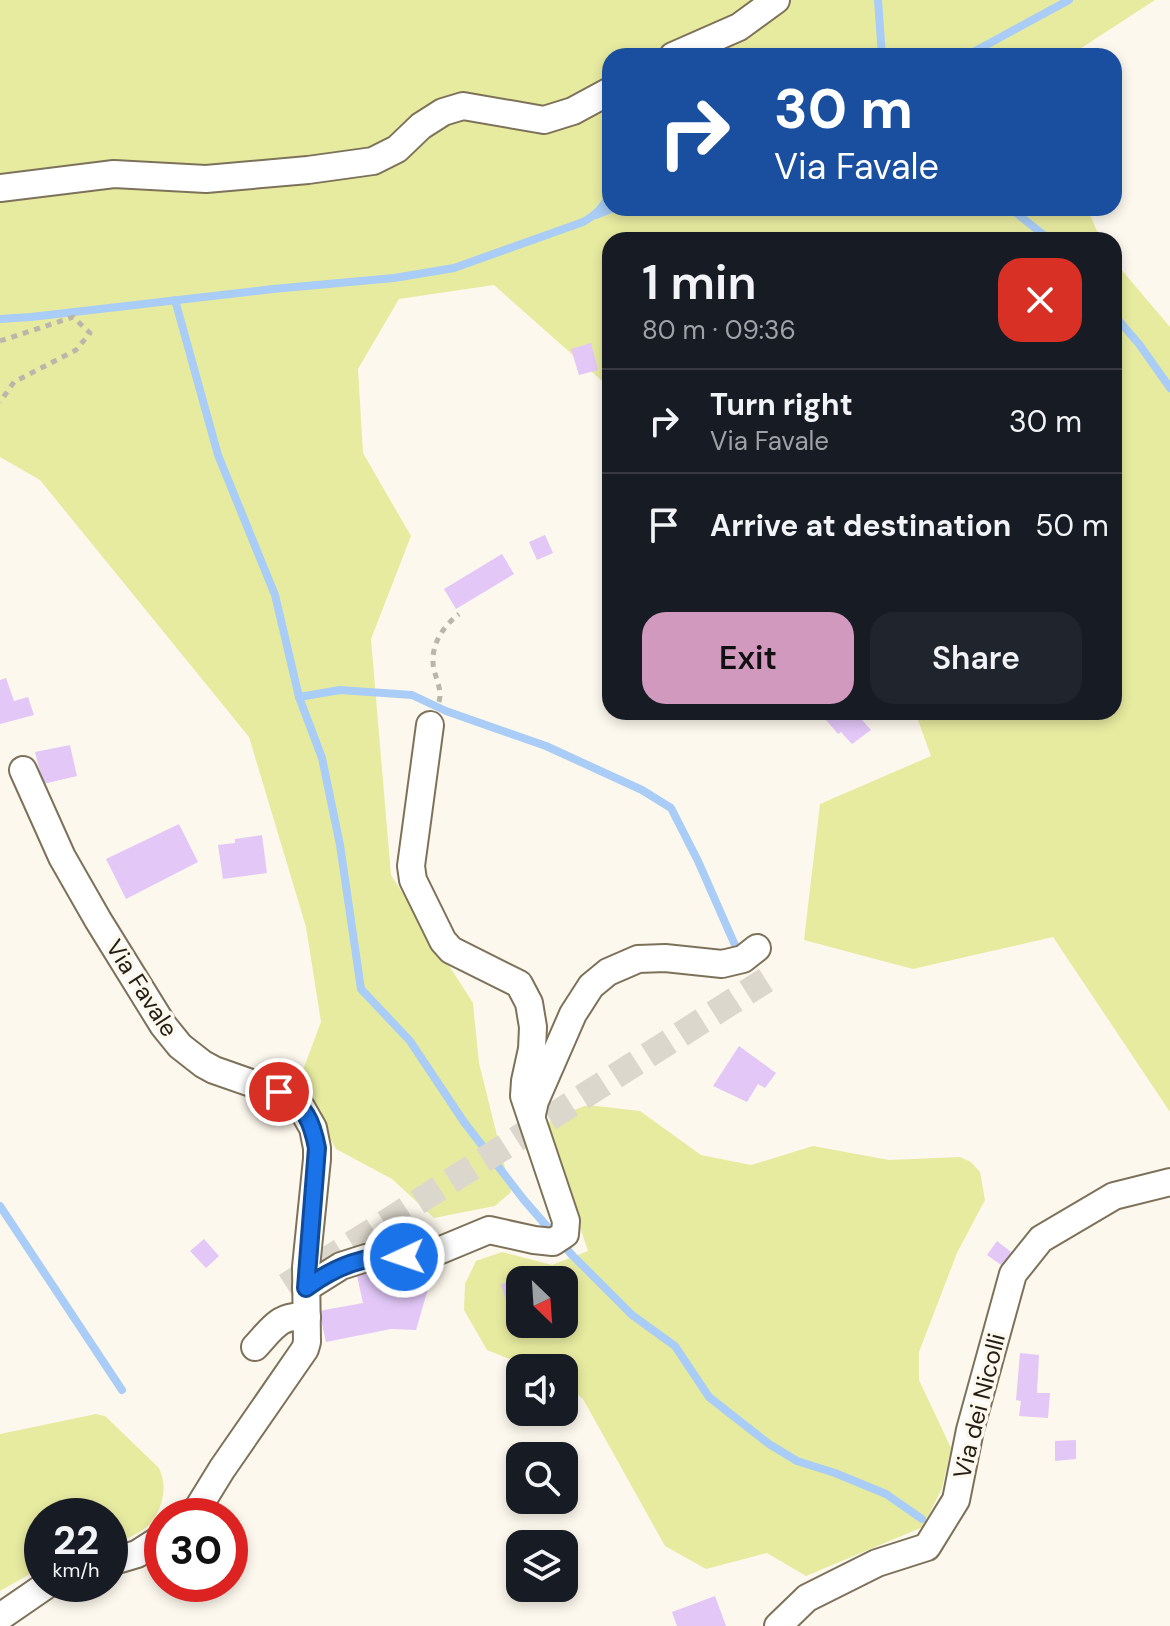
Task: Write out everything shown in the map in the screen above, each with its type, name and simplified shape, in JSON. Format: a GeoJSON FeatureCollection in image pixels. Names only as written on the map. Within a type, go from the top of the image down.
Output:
{"type":"FeatureCollection","features":[{"type":"Feature","properties":{"kind":"street"},"geometry":{"type":"LineString","coordinates":[[691,48],[739,27],[776,0]]}},
{"type":"Feature","properties":{"kind":"street"},"geometry":{"type":"LineString","coordinates":[[0,188],[114,174],[206,179],[373,161],[397,149],[421,126],[443,112],[463,106],[544,120],[573,111],[602,95]]}},
{"type":"Feature","properties":{"kind":"street"},"geometry":{"type":"LineString","coordinates":[[306,1288],[341,1266],[366,1258],[424,1257],[489,1230],[553,1242],[565,1234],[566,1221],[524,1096],[532,1049],[533,1027],[529,1003],[519,984],[451,950],[443,941],[413,880],[411,866],[430,725]]}},
{"type":"Feature","properties":{"kind":"street","name":"Via Favale"},"geometry":{"type":"LineString","coordinates":[[23,770],[62,857],[173,1039],[214,1070],[291,1097],[308,1119],[315,1139],[317,1159],[306,1288],[309,1336],[305,1349],[204,1498]]}},
{"type":"Feature","properties":{"kind":"street"},"geometry":{"type":"LineString","coordinates":[[531,1118],[535,1101],[573,1014],[591,986],[608,972],[638,959],[665,958],[722,964],[743,959],[757,948]]}},
{"type":"Feature","properties":{"kind":"street","name":"Via dei Nicolli"},"geometry":{"type":"LineString","coordinates":[[778,1626],[807,1598],[877,1563],[927,1547],[956,1500],[970,1430],[1013,1274],[1041,1239],[1114,1196],[1170,1182]]}},
{"type":"Feature","properties":{"kind":"street"},"geometry":{"type":"LineString","coordinates":[[255,1347],[281,1320],[296,1315],[307,1317]]}},
{"type":"Feature","properties":{"kind":"street"},"geometry":{"type":"LineString","coordinates":[[0,1617],[24,1600]]}},
{"type":"Feature","properties":{"kind":"path"},"geometry":{"type":"LineString","coordinates":[[0,341],[73,317],[90,333],[76,350],[14,382],[0,402]]}},
{"type":"Feature","properties":{"kind":"path"},"geometry":{"type":"LineString","coordinates":[[430,725],[441,697],[433,666],[434,651],[446,624],[459,614]]}},
{"type":"Feature","properties":{"kind":"green space"},"geometry":{"type":"Polygon","coordinates":[[[0,0],[1155,0],[1081,48],[602,48],[602,216],[1090,216],[1098,232],[602,232],[602,381],[494,285],[399,299],[358,369],[363,453],[411,536],[371,639],[391,875],[473,1003],[479,1063],[511,1192],[495,1206],[434,1218],[392,1179],[336,1149],[298,1083],[321,1022],[306,927],[249,737],[40,480],[0,457],[0,0]]]}},
{"type":"Feature","properties":{"kind":"green space"},"geometry":{"type":"Polygon","coordinates":[[[1122,270],[1170,327],[1170,1112],[1053,937],[913,969],[804,940],[820,804],[931,756],[918,720],[1122,720],[1122,270]]]}},
{"type":"Feature","properties":{"kind":"green space"},"geometry":{"type":"Polygon","coordinates":[[[588,1105],[640,1111],[701,1155],[751,1165],[813,1146],[889,1160],[960,1157],[971,1162],[980,1172],[985,1200],[957,1253],[919,1352],[919,1380],[951,1448],[942,1488],[923,1527],[806,1576],[767,1553],[706,1569],[665,1546],[578,1395],[578,1354],[506,1354],[506,1358],[487,1350],[464,1310],[465,1284],[476,1261],[502,1252],[552,1265],[588,1251],[547,1130],[551,1118],[588,1105]]]}},
{"type":"Feature","properties":{"kind":"green space"},"geometry":{"type":"Polygon","coordinates":[[[96,1414],[105,1416],[159,1468],[163,1498],[144,1498],[144,1529],[128,1538],[128,1498],[24,1498],[24,1577],[0,1591],[0,1434],[96,1414]]]}},
{"type":"Feature","properties":{"kind":"building"},"geometry":{"type":"Polygon","coordinates":[[[591,343],[598,370],[579,375],[571,349],[591,343]]]}},
{"type":"Feature","properties":{"kind":"building"},"geometry":{"type":"Polygon","coordinates":[[[545,535],[553,553],[537,560],[529,542],[545,535]]]}},
{"type":"Feature","properties":{"kind":"building"},"geometry":{"type":"Polygon","coordinates":[[[502,554],[514,574],[456,609],[444,589],[502,554]]]}},
{"type":"Feature","properties":{"kind":"building"},"geometry":{"type":"Polygon","coordinates":[[[6,678],[14,701],[28,697],[34,715],[0,724],[0,680],[6,678]]]}},
{"type":"Feature","properties":{"kind":"building"},"geometry":{"type":"Polygon","coordinates":[[[826,720],[862,720],[871,730],[852,744],[841,732],[838,734],[826,720]]]}},
{"type":"Feature","properties":{"kind":"building"},"geometry":{"type":"Polygon","coordinates":[[[70,745],[77,776],[43,784],[35,752],[70,745]]]}},
{"type":"Feature","properties":{"kind":"building"},"geometry":{"type":"Polygon","coordinates":[[[179,824],[198,862],[126,899],[106,859],[179,824]]]}},
{"type":"Feature","properties":{"kind":"building"},"geometry":{"type":"Polygon","coordinates":[[[262,835],[267,873],[223,879],[218,845],[262,835]]]}},
{"type":"Feature","properties":{"kind":"building"},"geometry":{"type":"Polygon","coordinates":[[[739,1046],[776,1073],[765,1088],[758,1084],[747,1102],[713,1086],[739,1046]]]}},
{"type":"Feature","properties":{"kind":"building"},"geometry":{"type":"Polygon","coordinates":[[[204,1239],[219,1256],[206,1268],[190,1251],[204,1239]]]}},
{"type":"Feature","properties":{"kind":"building"},"geometry":{"type":"Polygon","coordinates":[[[997,1241],[1011,1252],[1004,1267],[987,1255],[997,1241]]]}},
{"type":"Feature","properties":{"kind":"building"},"geometry":{"type":"Polygon","coordinates":[[[401,1264],[399,1273],[430,1282],[416,1330],[391,1329],[326,1342],[319,1311],[363,1303],[356,1271],[401,1264]]]}},
{"type":"Feature","properties":{"kind":"building"},"geometry":{"type":"Polygon","coordinates":[[[506,1283],[506,1301],[501,1284],[506,1283]]]}},
{"type":"Feature","properties":{"kind":"building"},"geometry":{"type":"Polygon","coordinates":[[[1020,1353],[1039,1355],[1037,1393],[1050,1393],[1048,1418],[1019,1416],[1021,1401],[1016,1400],[1020,1353]]]}},
{"type":"Feature","properties":{"kind":"building"},"geometry":{"type":"Polygon","coordinates":[[[1076,1440],[1076,1459],[1055,1461],[1055,1441],[1076,1440]]]}},
{"type":"Feature","properties":{"kind":"building"},"geometry":{"type":"Polygon","coordinates":[[[715,1596],[726,1626],[677,1626],[672,1612],[715,1596]]]}},
{"type":"Feature","properties":{"kind":"waterway"},"geometry":{"type":"LineString","coordinates":[[878,0],[881,48]]}},
{"type":"Feature","properties":{"kind":"waterway"},"geometry":{"type":"LineString","coordinates":[[981,48],[1069,0]]}},
{"type":"Feature","properties":{"kind":"waterway"},"geometry":{"type":"LineString","coordinates":[[0,319],[394,278],[454,268],[583,222],[602,207]]}},
{"type":"Feature","properties":{"kind":"waterway"},"geometry":{"type":"LineString","coordinates":[[596,215],[602,213]]}},
{"type":"Feature","properties":{"kind":"waterway"},"geometry":{"type":"LineString","coordinates":[[1020,216],[1040,232]]}},
{"type":"Feature","properties":{"kind":"waterway"},"geometry":{"type":"LineString","coordinates":[[175,300],[218,455],[275,595],[299,697],[322,758],[340,845],[361,989],[410,1041],[464,1122],[524,1200],[572,1255],[632,1315],[675,1346],[709,1397],[769,1444],[797,1461],[886,1494],[922,1519]]}},
{"type":"Feature","properties":{"kind":"waterway"},"geometry":{"type":"LineString","coordinates":[[1122,324],[1170,388]]}},
{"type":"Feature","properties":{"kind":"waterway"},"geometry":{"type":"LineString","coordinates":[[299,697],[340,690],[412,695],[446,711],[546,746],[642,790],[671,808],[738,952]]}},
{"type":"Feature","properties":{"kind":"waterway"},"geometry":{"type":"LineString","coordinates":[[0,1206],[122,1390]]}},
{"type":"Feature","properties":{"kind":"tunnel"},"geometry":{"type":"LineString","coordinates":[[286,1286],[766,980]]}},
{"type":"Feature","properties":{"kind":"route"},"geometry":{"type":"LineString","coordinates":[[279,1092],[291,1097],[301,1107],[313,1128],[317,1148],[306,1288],[341,1266],[366,1258],[404,1257]]}}]}
